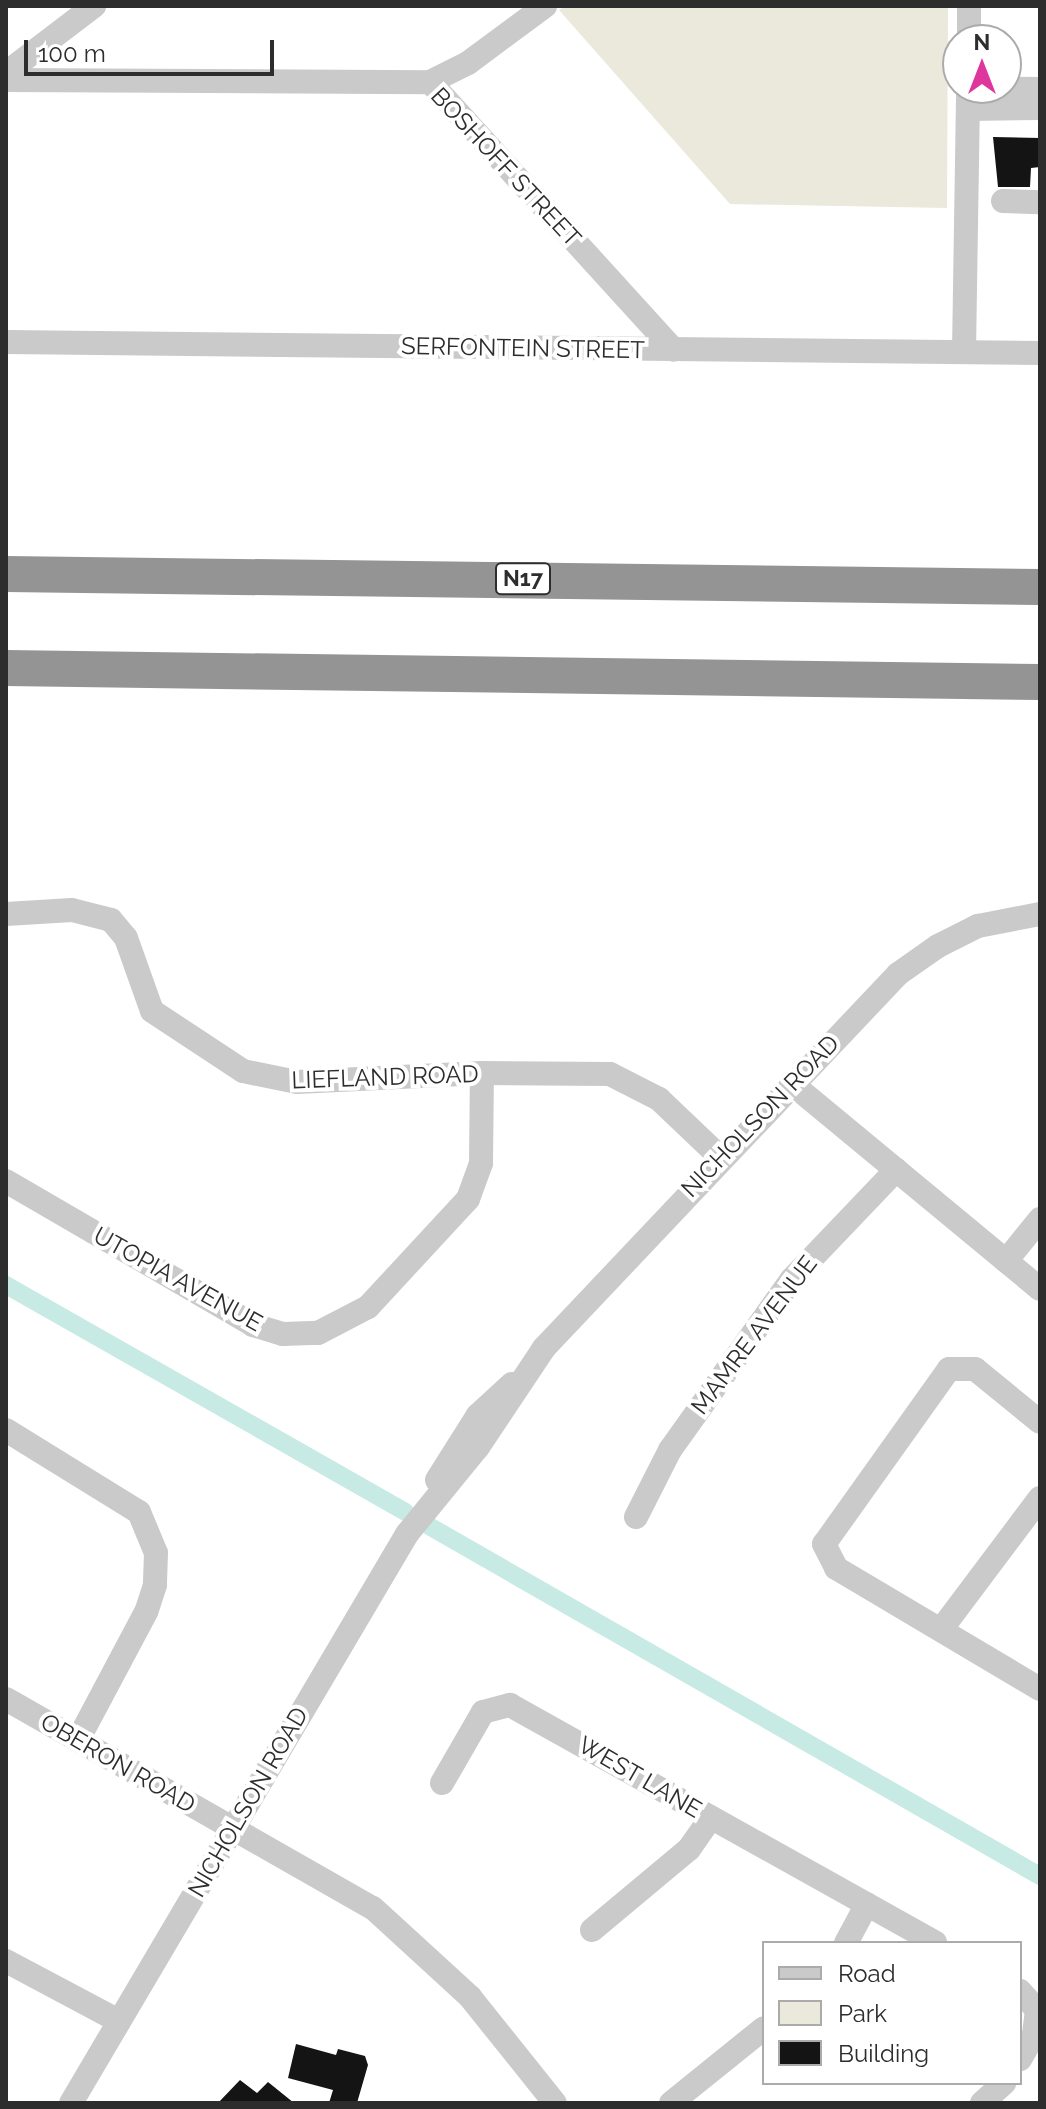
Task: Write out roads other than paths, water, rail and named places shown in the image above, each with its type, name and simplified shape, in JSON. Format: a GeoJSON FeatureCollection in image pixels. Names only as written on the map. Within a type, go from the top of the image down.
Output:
{"type":"FeatureCollection","features":[{"type":"Feature","properties":{"kind":"highway"},"geometry":{"type":"LineString","coordinates":[[6,552],[493,568],[560,578]]}},
{"type":"Feature","properties":{"kind":"highway","name":"N17"},"geometry":{"type":"LineString","coordinates":[[6,574],[560,578],[1040,587]]}},
{"type":"Feature","properties":{"kind":"highway"},"geometry":{"type":"LineString","coordinates":[[6,668],[1040,682]]}},
{"type":"Feature","properties":{"kind":"highway"},"geometry":{"type":"LineString","coordinates":[[6,685],[237,671]]}},
{"type":"Feature","properties":{"kind":"street"},"geometry":{"type":"LineString","coordinates":[[6,73],[94,6]]}},
{"type":"Feature","properties":{"kind":"street"},"geometry":{"type":"LineString","coordinates":[[430,82],[468,63],[545,6]]}},
{"type":"Feature","properties":{"kind":"street","name":"BOSHOFF STREET"},"geometry":{"type":"LineString","coordinates":[[6,80],[430,82],[674,350]]}},
{"type":"Feature","properties":{"kind":"street"},"geometry":{"type":"LineString","coordinates":[[964,352],[968,104]]}},
{"type":"Feature","properties":{"kind":"street"},"geometry":{"type":"LineString","coordinates":[[1018,104],[1040,108]]}},
{"type":"Feature","properties":{"kind":"street"},"geometry":{"type":"LineString","coordinates":[[1003,201],[1040,202]]}},
{"type":"Feature","properties":{"kind":"street","name":"SERFONTEIN STREET"},"geometry":{"type":"LineString","coordinates":[[6,342],[1040,353]]}},
{"type":"Feature","properties":{"kind":"street","name":"LIEFLAND ROAD"},"geometry":{"type":"LineString","coordinates":[[6,914],[72,910],[111,920],[126,938],[152,1011],[256,1075],[297,1082],[482,1073],[625,1078],[659,1099],[721,1158]]}},
{"type":"Feature","properties":{"kind":"street","name":"NICHOLSON ROAD"},"geometry":{"type":"LineString","coordinates":[[71,2103],[428,1503],[444,1465],[478,1415],[521,1378],[594,1292],[791,1083],[919,958],[978,926],[1040,914]]}},
{"type":"Feature","properties":{"kind":"street","name":"UTOPIA AVENUE"},"geometry":{"type":"LineString","coordinates":[[6,1181],[253,1325],[283,1334],[318,1333],[368,1307],[468,1199],[481,1163],[482,1073]]}},
{"type":"Feature","properties":{"kind":"street"},"geometry":{"type":"LineString","coordinates":[[791,1083],[1040,1289]]}},
{"type":"Feature","properties":{"kind":"street","name":"MAMRE AVENUE"},"geometry":{"type":"LineString","coordinates":[[636,1517],[670,1450],[792,1279],[896,1170]]}},
{"type":"Feature","properties":{"kind":"street"},"geometry":{"type":"LineString","coordinates":[[1006,1261],[1040,1219]]}},
{"type":"Feature","properties":{"kind":"street"},"geometry":{"type":"LineString","coordinates":[[1040,1422],[975,1369],[949,1369],[827,1536],[824,1553],[836,1568],[943,1627],[1040,1689]]}},
{"type":"Feature","properties":{"kind":"street"},"geometry":{"type":"LineString","coordinates":[[6,1430],[139,1512],[156,1553],[155,1585],[146,1612],[78,1740]]}},
{"type":"Feature","properties":{"kind":"street"},"geometry":{"type":"LineString","coordinates":[[943,1627],[1040,1498]]}},
{"type":"Feature","properties":{"kind":"street","name":"OBERON ROAD"},"geometry":{"type":"LineString","coordinates":[[6,1699],[232,1829],[342,1887],[407,1935],[470,1997],[555,2103]]}},
{"type":"Feature","properties":{"kind":"street","name":"WEST LANE"},"geometry":{"type":"LineString","coordinates":[[442,1783],[483,1712],[510,1705],[932,1941]]}},
{"type":"Feature","properties":{"kind":"street"},"geometry":{"type":"LineString","coordinates":[[592,1930],[689,1849],[711,1818]]}},
{"type":"Feature","properties":{"kind":"street"},"geometry":{"type":"LineString","coordinates":[[847,1941],[867,1904]]}},
{"type":"Feature","properties":{"kind":"street"},"geometry":{"type":"LineString","coordinates":[[6,1961],[119,2021]]}},
{"type":"Feature","properties":{"kind":"street"},"geometry":{"type":"LineString","coordinates":[[1022,1993],[1034,2002],[1037,2018],[1022,2054]]}},
{"type":"Feature","properties":{"kind":"street"},"geometry":{"type":"LineString","coordinates":[[671,2103],[762,2030]]}},
{"type":"Feature","properties":{"kind":"street"},"geometry":{"type":"LineString","coordinates":[[982,2103],[1002,2085]]}},
{"type":"Feature","properties":{"kind":"waterway"},"geometry":{"type":"LineString","coordinates":[[6,1285],[405,1512]]}},
{"type":"Feature","properties":{"kind":"waterway"},"geometry":{"type":"LineString","coordinates":[[429,1526],[1040,1876]]}}]}
